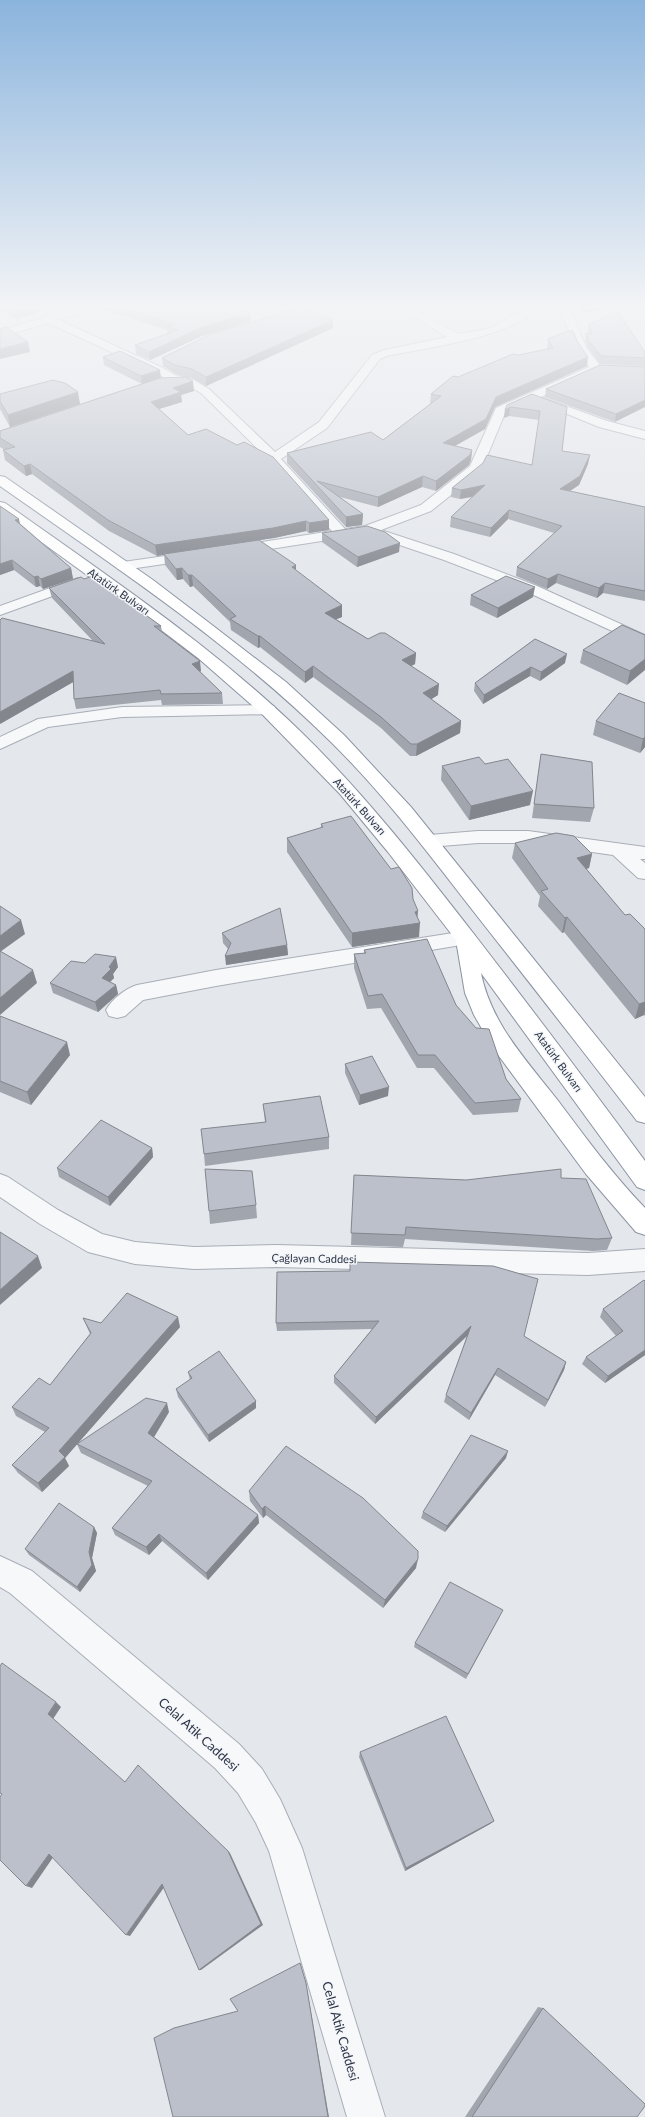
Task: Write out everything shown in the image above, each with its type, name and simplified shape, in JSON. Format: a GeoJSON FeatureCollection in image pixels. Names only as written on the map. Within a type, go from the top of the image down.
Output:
{"type":"FeatureCollection","features":[{"type":"Feature","properties":{"kind":"highway","name":"Atatürk Bulvarı"},"geometry":{"type":"LineString","coordinates":[[0,480],[123,566],[278,683],[338,739],[405,811],[645,1114]]}},
{"type":"Feature","properties":{"kind":"highway","name":"Atatürk Bulvarı"},"geometry":{"type":"LineString","coordinates":[[0,506],[96,576],[178,633],[268,710],[380,829],[549,1047],[645,1180]]}},
{"type":"Feature","properties":{"kind":"highway"},"geometry":{"type":"LineString","coordinates":[[250,694],[278,683]]}},
{"type":"Feature","properties":{"kind":"highway"},"geometry":{"type":"LineString","coordinates":[[466,938],[473,982],[490,1025],[511,1056],[606,1180],[628,1207],[645,1224]]}},
{"type":"Feature","properties":{"kind":"street"},"geometry":{"type":"LineString","coordinates":[[219,404],[274,458],[343,535]]}},
{"type":"Feature","properties":{"kind":"street"},"geometry":{"type":"LineString","coordinates":[[274,458],[323,426],[341,404]]}},
{"type":"Feature","properties":{"kind":"street"},"geometry":{"type":"LineString","coordinates":[[221,552],[343,535],[368,530],[426,508],[476,468],[500,412],[516,404]]}},
{"type":"Feature","properties":{"kind":"street"},"geometry":{"type":"LineString","coordinates":[[548,404],[603,424],[645,435]]}},
{"type":"Feature","properties":{"kind":"street"},"geometry":{"type":"LineString","coordinates":[[368,530],[449,557],[532,589],[645,641]]}},
{"type":"Feature","properties":{"kind":"street"},"geometry":{"type":"LineString","coordinates":[[123,566],[206,554]]}},
{"type":"Feature","properties":{"kind":"street"},"geometry":{"type":"LineString","coordinates":[[0,610],[96,576]]}},
{"type":"Feature","properties":{"kind":"street"},"geometry":{"type":"LineString","coordinates":[[0,744],[44,723],[122,712],[268,710]]}},
{"type":"Feature","properties":{"kind":"street"},"geometry":{"type":"LineString","coordinates":[[429,841],[478,837],[528,838],[645,853]]}},
{"type":"Feature","properties":{"kind":"street"},"geometry":{"type":"LineString","coordinates":[[619,850],[645,873]]}},
{"type":"Feature","properties":{"kind":"street"},"geometry":{"type":"LineString","coordinates":[[117,1010],[137,993],[216,978],[466,938]]}},
{"type":"Feature","properties":{"kind":"street","name":"Çağlayan Caddesi"},"geometry":{"type":"LineString","coordinates":[[0,1184],[49,1217],[97,1244],[135,1253],[194,1258],[277,1256],[588,1264],[645,1260]]}},
{"type":"Feature","properties":{"kind":"street","name":"Celal Atik Caddesi"},"geometry":{"type":"LineString","coordinates":[[0,1572],[27,1587],[227,1756],[250,1781],[268,1811],[285,1848],[366,2117]]}},
{"type":"Feature","properties":{"kind":"building"},"geometry":{"type":"Polygon","coordinates":[[[2,404],[42,404],[8,415],[2,404]]]}},
{"type":"Feature","properties":{"kind":"building"},"geometry":{"type":"Polygon","coordinates":[[[82,404],[153,404],[188,435],[206,429],[237,445],[244,442],[273,457],[329,520],[309,523],[306,521],[273,528],[155,545],[108,520],[30,464],[24,466],[3,450],[15,447],[0,438],[0,431],[82,404]]]}},
{"type":"Feature","properties":{"kind":"building"},"geometry":{"type":"Polygon","coordinates":[[[431,404],[493,404],[486,419],[443,443],[472,450],[470,455],[436,481],[423,476],[378,497],[317,481],[363,514],[346,517],[287,453],[371,432],[383,440],[431,404]]]}},
{"type":"Feature","properties":{"kind":"building"},"geometry":{"type":"Polygon","coordinates":[[[558,404],[567,407],[562,451],[590,455],[580,476],[560,489],[645,507],[645,591],[605,583],[599,588],[558,574],[548,579],[517,567],[562,526],[509,510],[491,528],[451,517],[485,485],[461,490],[452,488],[483,463],[487,455],[532,465],[540,411],[510,407],[505,410],[507,405],[558,404]]]}},
{"type":"Feature","properties":{"kind":"building"},"geometry":{"type":"Polygon","coordinates":[[[587,404],[637,404],[616,414],[587,404]]]}},
{"type":"Feature","properties":{"kind":"building"},"geometry":{"type":"Polygon","coordinates":[[[0,506],[19,519],[15,520],[71,568],[41,579],[38,576],[34,577],[12,560],[0,564],[0,506]]]}},
{"type":"Feature","properties":{"kind":"building"},"geometry":{"type":"Polygon","coordinates":[[[367,526],[385,532],[400,543],[358,557],[322,533],[367,526]]]}},
{"type":"Feature","properties":{"kind":"building"},"geometry":{"type":"Polygon","coordinates":[[[259,540],[296,565],[292,567],[342,605],[325,613],[368,639],[380,633],[385,633],[416,653],[402,660],[439,684],[423,693],[461,721],[417,744],[411,744],[381,717],[313,666],[305,672],[260,636],[230,619],[236,616],[192,575],[188,575],[182,568],[176,569],[164,554],[259,540]]]}},
{"type":"Feature","properties":{"kind":"building"},"geometry":{"type":"Polygon","coordinates":[[[93,576],[123,600],[161,626],[154,626],[200,661],[192,664],[222,693],[161,694],[160,690],[74,699],[73,671],[0,712],[0,620],[2,618],[105,644],[49,588],[81,577],[84,579],[93,576]]]}},
{"type":"Feature","properties":{"kind":"building"},"geometry":{"type":"Polygon","coordinates":[[[506,576],[535,587],[498,608],[471,595],[506,576]]]}},
{"type":"Feature","properties":{"kind":"building"},"geometry":{"type":"Polygon","coordinates":[[[622,625],[645,635],[645,659],[630,671],[583,650],[622,625]]]}},
{"type":"Feature","properties":{"kind":"building"},"geometry":{"type":"Polygon","coordinates":[[[535,639],[567,654],[541,672],[531,667],[484,695],[475,683],[535,639]]]}},
{"type":"Feature","properties":{"kind":"building"},"geometry":{"type":"Polygon","coordinates":[[[619,693],[645,703],[645,737],[643,739],[596,721],[619,693]]]}},
{"type":"Feature","properties":{"kind":"building"},"geometry":{"type":"Polygon","coordinates":[[[541,754],[592,762],[594,808],[534,804],[541,754]]]}},
{"type":"Feature","properties":{"kind":"building"},"geometry":{"type":"Polygon","coordinates":[[[479,757],[485,764],[508,759],[533,791],[471,806],[442,766],[479,757]]]}},
{"type":"Feature","properties":{"kind":"building"},"geometry":{"type":"Polygon","coordinates":[[[351,816],[391,869],[399,867],[412,888],[413,899],[418,911],[415,912],[420,923],[352,933],[287,838],[323,827],[321,824],[351,816]]]}},
{"type":"Feature","properties":{"kind":"building"},"geometry":{"type":"Polygon","coordinates":[[[556,833],[574,836],[592,854],[577,858],[625,915],[630,914],[645,929],[645,1002],[639,1004],[567,917],[565,918],[541,891],[548,889],[515,843],[556,833]]]}},
{"type":"Feature","properties":{"kind":"building"},"geometry":{"type":"Polygon","coordinates":[[[0,906],[21,920],[0,936],[0,906]]]}},
{"type":"Feature","properties":{"kind":"building"},"geometry":{"type":"Polygon","coordinates":[[[280,908],[287,945],[225,956],[231,943],[222,933],[280,908]]]}},
{"type":"Feature","properties":{"kind":"building"},"geometry":{"type":"Polygon","coordinates":[[[427,939],[456,1005],[476,1028],[489,1029],[506,1079],[521,1099],[475,1103],[435,1055],[418,1055],[382,994],[368,996],[354,954],[366,953],[364,950],[427,939]]]}},
{"type":"Feature","properties":{"kind":"building"},"geometry":{"type":"Polygon","coordinates":[[[0,951],[33,970],[0,998],[0,951]]]}},
{"type":"Feature","properties":{"kind":"building"},"geometry":{"type":"Polygon","coordinates":[[[95,954],[116,957],[109,967],[111,969],[102,978],[116,985],[95,1002],[50,983],[71,961],[85,963],[95,954]]]}},
{"type":"Feature","properties":{"kind":"building"},"geometry":{"type":"Polygon","coordinates":[[[0,1016],[67,1042],[27,1092],[0,1081],[0,1016]]]}},
{"type":"Feature","properties":{"kind":"building"},"geometry":{"type":"Polygon","coordinates":[[[372,1056],[389,1087],[360,1095],[345,1064],[372,1056]]]}},
{"type":"Feature","properties":{"kind":"building"},"geometry":{"type":"Polygon","coordinates":[[[320,1096],[329,1137],[204,1154],[201,1129],[266,1122],[263,1104],[320,1096]]]}},
{"type":"Feature","properties":{"kind":"building"},"geometry":{"type":"Polygon","coordinates":[[[101,1120],[152,1148],[108,1197],[57,1168],[101,1120]]]}},
{"type":"Feature","properties":{"kind":"building"},"geometry":{"type":"Polygon","coordinates":[[[205,1169],[252,1171],[256,1205],[209,1211],[205,1169]]]}},
{"type":"Feature","properties":{"kind":"building"},"geometry":{"type":"Polygon","coordinates":[[[561,1169],[561,1178],[586,1179],[612,1238],[597,1239],[406,1227],[405,1235],[351,1233],[354,1175],[466,1180],[561,1169]]]}},
{"type":"Feature","properties":{"kind":"building"},"geometry":{"type":"Polygon","coordinates":[[[0,1232],[38,1256],[0,1290],[0,1232]]]}},
{"type":"Feature","properties":{"kind":"building"},"geometry":{"type":"Polygon","coordinates":[[[350,1262],[493,1266],[538,1279],[524,1336],[566,1362],[548,1400],[498,1368],[471,1413],[446,1395],[471,1326],[376,1417],[334,1376],[379,1321],[276,1323],[277,1272],[350,1271],[350,1262]]]}},
{"type":"Feature","properties":{"kind":"building"},"geometry":{"type":"Polygon","coordinates":[[[644,1280],[645,1350],[608,1376],[586,1357],[623,1331],[603,1309],[644,1280]]]}},
{"type":"Feature","properties":{"kind":"building"},"geometry":{"type":"Polygon","coordinates":[[[127,1293],[178,1317],[59,1451],[65,1457],[38,1483],[12,1465],[49,1428],[12,1407],[39,1378],[50,1385],[91,1333],[83,1318],[101,1323],[127,1293]]]}},
{"type":"Feature","properties":{"kind":"building"},"geometry":{"type":"Polygon","coordinates":[[[219,1351],[256,1401],[208,1435],[176,1389],[192,1378],[188,1372],[219,1351]]]}},
{"type":"Feature","properties":{"kind":"building"},"geometry":{"type":"Polygon","coordinates":[[[146,1398],[167,1403],[148,1433],[258,1515],[206,1573],[159,1534],[146,1547],[112,1528],[152,1481],[77,1444],[146,1398]]]}},
{"type":"Feature","properties":{"kind":"building"},"geometry":{"type":"Polygon","coordinates":[[[471,1435],[508,1451],[447,1526],[423,1512],[471,1435]]]}},
{"type":"Feature","properties":{"kind":"building"},"geometry":{"type":"Polygon","coordinates":[[[286,1446],[363,1498],[418,1551],[418,1559],[385,1600],[265,1506],[262,1509],[249,1491],[286,1446]]]}},
{"type":"Feature","properties":{"kind":"building"},"geometry":{"type":"Polygon","coordinates":[[[59,1503],[94,1527],[89,1552],[92,1565],[77,1587],[25,1549],[59,1503]]]}},
{"type":"Feature","properties":{"kind":"building"},"geometry":{"type":"Polygon","coordinates":[[[450,1582],[503,1610],[468,1674],[415,1643],[450,1582]]]}},
{"type":"Feature","properties":{"kind":"building"},"geometry":{"type":"Polygon","coordinates":[[[2,1663],[56,1702],[48,1714],[125,1782],[138,1765],[228,1851],[261,1924],[199,1970],[162,1884],[126,1935],[49,1854],[26,1886],[0,1860],[0,1797],[2,1794],[0,1793],[0,1666],[2,1663]]]}},
{"type":"Feature","properties":{"kind":"building"},"geometry":{"type":"Polygon","coordinates":[[[446,1716],[494,1821],[406,1868],[360,1752],[446,1716]]]}},
{"type":"Feature","properties":{"kind":"building"},"geometry":{"type":"Polygon","coordinates":[[[300,1963],[306,1983],[328,2117],[173,2117],[154,2038],[174,2028],[238,2011],[230,1999],[300,1963]]]}},
{"type":"Feature","properties":{"kind":"building"},"geometry":{"type":"Polygon","coordinates":[[[543,2008],[645,2104],[637,2117],[472,2117],[543,2008]]]}}]}
